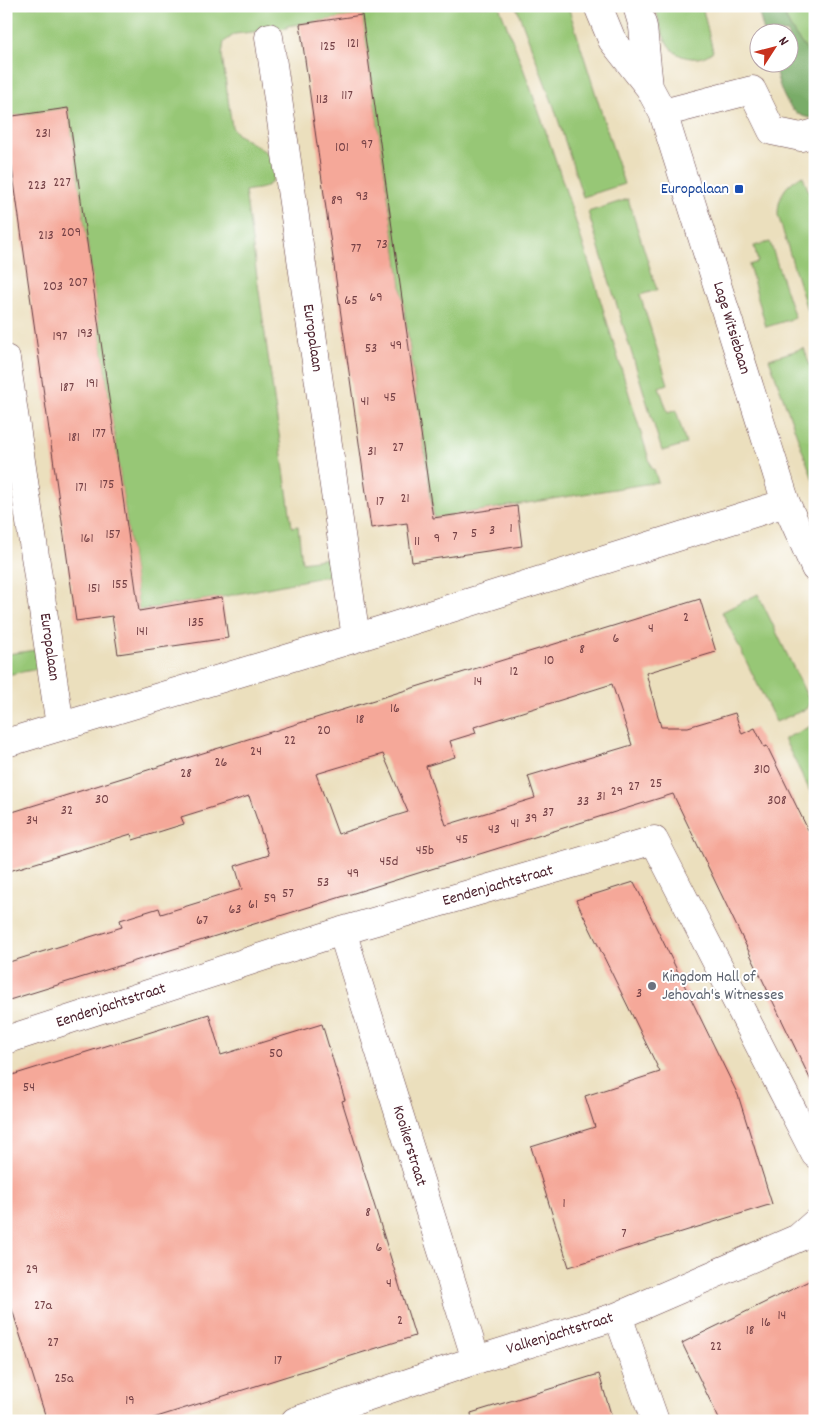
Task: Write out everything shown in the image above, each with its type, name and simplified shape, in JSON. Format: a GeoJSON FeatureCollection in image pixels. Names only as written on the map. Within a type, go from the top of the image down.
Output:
{"type":"FeatureCollection","features":[{"type":"Feature","properties":{"kind":"street","name":"Lage Witsiebaan"},"geometry":{"type":"LineString","coordinates":[[598,6],[612,40],[649,87],[663,113],[786,503],[815,568]]}},
{"type":"Feature","properties":{"kind":"street","name":"Lage Witsiebaan"},"geometry":{"type":"LineString","coordinates":[[637,6],[643,27],[649,87]]}},
{"type":"Feature","properties":{"kind":"street","name":"Europalaan"},"geometry":{"type":"LineString","coordinates":[[269,37],[356,638]]}},
{"type":"Feature","properties":{"kind":"street"},"geometry":{"type":"LineString","coordinates":[[663,113],[752,90],[772,131],[801,137],[815,133]]}},
{"type":"Feature","properties":{"kind":"street","name":"Europalaan"},"geometry":{"type":"LineString","coordinates":[[6,359],[60,726]]}},
{"type":"Feature","properties":{"kind":"street"},"geometry":{"type":"LineString","coordinates":[[6,743],[356,638],[786,503]]}},
{"type":"Feature","properties":{"kind":"street","name":"Eendenjachtstraat"},"geometry":{"type":"LineString","coordinates":[[6,1040],[342,931],[654,840],[815,1154]]}},
{"type":"Feature","properties":{"kind":"street","name":"Kooikerstraat"},"geometry":{"type":"LineString","coordinates":[[342,931],[476,1360]]}},
{"type":"Feature","properties":{"kind":"street","name":"Valkenjachtstraat"},"geometry":{"type":"LineString","coordinates":[[295,1421],[476,1360],[618,1316],[798,1238],[815,1223]]}},
{"type":"Feature","properties":{"kind":"street"},"geometry":{"type":"LineString","coordinates":[[618,1316],[655,1421]]}},
{"type":"Feature","properties":{"kind":"green space"},"geometry":{"type":"Polygon","coordinates":[[[6,6],[499,6],[562,178],[652,469],[654,469],[658,482],[434,518],[362,15],[287,26],[287,28],[235,34],[224,42],[222,55],[232,127],[237,134],[270,156],[275,175],[266,186],[245,191],[292,527],[298,526],[302,562],[329,558],[332,575],[222,597],[139,610],[68,108],[6,117],[6,6]]]}},
{"type":"Feature","properties":{"kind":"green space"},"geometry":{"type":"Polygon","coordinates":[[[516,6],[568,6],[624,184],[583,197],[554,107],[516,6]]]}},
{"type":"Feature","properties":{"kind":"green space"},"geometry":{"type":"Polygon","coordinates":[[[655,6],[702,6],[713,51],[703,57],[694,58],[682,56],[675,52],[665,39],[655,6]]]}},
{"type":"Feature","properties":{"kind":"green space"},"geometry":{"type":"Polygon","coordinates":[[[757,6],[781,6],[788,22],[761,22],[757,6]]]}},
{"type":"Feature","properties":{"kind":"green space"},"geometry":{"type":"Polygon","coordinates":[[[781,6],[815,6],[815,58],[798,38],[798,22],[787,21],[781,6]]]}},
{"type":"Feature","properties":{"kind":"green space"},"geometry":{"type":"Polygon","coordinates":[[[798,38],[815,58],[815,118],[805,117],[797,113],[790,107],[781,90],[776,72],[798,72],[798,38]]]}},
{"type":"Feature","properties":{"kind":"green space"},"geometry":{"type":"Polygon","coordinates":[[[803,176],[815,209],[815,307],[807,310],[778,215],[779,202],[784,191],[803,176]]]}},
{"type":"Feature","properties":{"kind":"green space"},"geometry":{"type":"Polygon","coordinates":[[[628,199],[657,290],[640,295],[668,384],[659,387],[668,413],[676,410],[686,444],[662,451],[588,212],[628,199]]]}},
{"type":"Feature","properties":{"kind":"green space"},"geometry":{"type":"Polygon","coordinates":[[[770,242],[795,318],[766,327],[749,265],[758,262],[754,246],[770,242]]]}},
{"type":"Feature","properties":{"kind":"green space"},"geometry":{"type":"Polygon","coordinates":[[[804,348],[815,381],[815,485],[769,359],[804,348]]]}},
{"type":"Feature","properties":{"kind":"green space"},"geometry":{"type":"Polygon","coordinates":[[[758,594],[810,702],[806,709],[776,722],[722,612],[758,594]]]}},
{"type":"Feature","properties":{"kind":"green space"},"geometry":{"type":"Polygon","coordinates":[[[6,643],[8,654],[35,650],[38,669],[6,675],[6,643]]]}},
{"type":"Feature","properties":{"kind":"green space"},"geometry":{"type":"Polygon","coordinates":[[[815,725],[815,801],[784,739],[815,725]]]}},
{"type":"Feature","properties":{"kind":"building"},"geometry":{"type":"Polygon","coordinates":[[[362,15],[433,518],[517,506],[522,546],[412,562],[407,523],[371,528],[300,24],[362,15]]]}},
{"type":"Feature","properties":{"kind":"building"},"geometry":{"type":"Polygon","coordinates":[[[68,108],[139,611],[222,597],[228,638],[118,654],[112,616],[76,621],[6,125],[6,117],[68,108]]]}},
{"type":"Feature","properties":{"kind":"building"},"geometry":{"type":"Polygon","coordinates":[[[700,599],[716,652],[646,673],[661,727],[688,727],[735,713],[742,734],[755,728],[764,747],[767,746],[815,844],[815,1089],[673,794],[6,1001],[6,963],[122,927],[120,920],[159,908],[161,914],[242,889],[235,866],[269,855],[249,796],[181,817],[184,824],[133,840],[131,834],[6,872],[6,814],[700,599]],[[612,684],[474,727],[476,733],[450,741],[455,757],[426,766],[446,825],[535,798],[528,776],[632,745],[612,684]],[[383,754],[316,774],[338,834],[408,812],[383,754]]]}},
{"type":"Feature","properties":{"kind":"building"},"geometry":{"type":"Polygon","coordinates":[[[634,882],[738,1095],[772,1204],[569,1267],[531,1147],[595,1127],[585,1096],[660,1072],[576,900],[634,882]]]}},
{"type":"Feature","properties":{"kind":"building"},"geometry":{"type":"Polygon","coordinates":[[[209,1014],[221,1055],[322,1024],[345,1100],[342,1101],[415,1336],[144,1421],[47,1421],[6,1290],[6,1077],[209,1014]]]}},
{"type":"Feature","properties":{"kind":"building"},"geometry":{"type":"Polygon","coordinates":[[[815,1278],[815,1421],[720,1421],[682,1343],[815,1278]]]}},
{"type":"Feature","properties":{"kind":"building"},"geometry":{"type":"Polygon","coordinates":[[[599,1374],[613,1421],[472,1421],[471,1413],[599,1374]]]}},
{"type":"Feature","properties":{"kind":"place","name":"Europalaan"},"geometry":{"type":"Point","coordinates":[739,189]}},
{"type":"Feature","properties":{"kind":"place","name":"Kingdom Hall of Jehovah's Witnesses"},"geometry":{"type":"Point","coordinates":[652,986]}}]}
